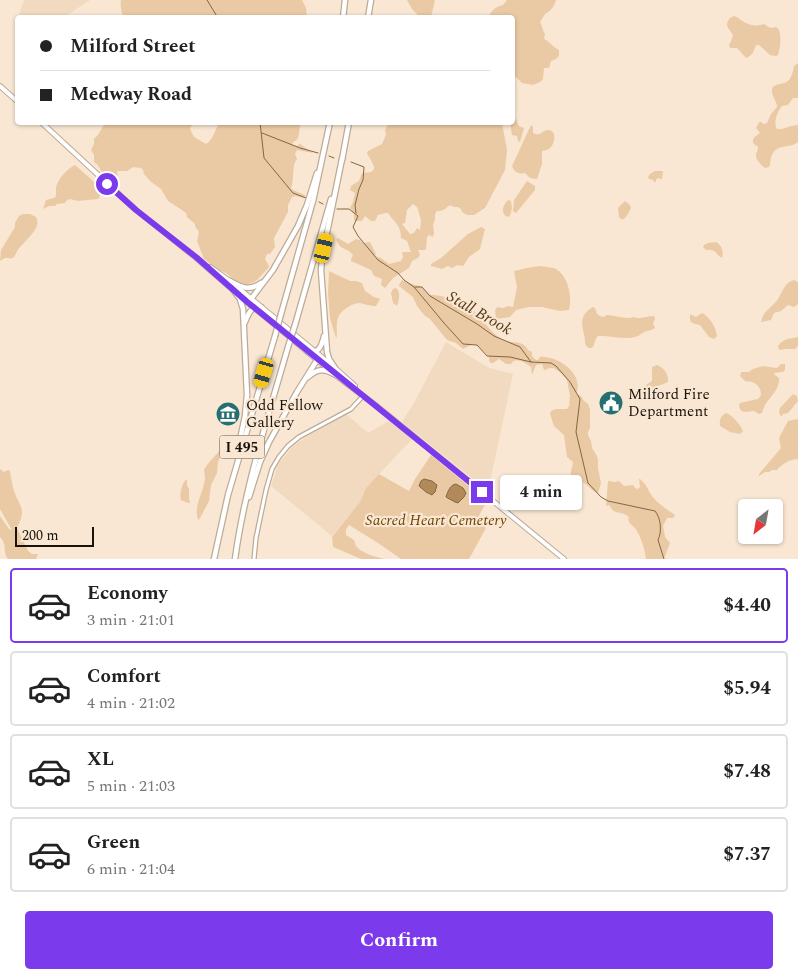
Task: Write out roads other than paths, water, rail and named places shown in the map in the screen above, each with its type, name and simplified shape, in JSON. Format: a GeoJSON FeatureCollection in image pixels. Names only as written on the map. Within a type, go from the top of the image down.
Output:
{"type":"FeatureCollection","features":[{"type":"Feature","properties":{"kind":"highway"},"geometry":{"type":"LineString","coordinates":[[344,15],[345,0]]}},
{"type":"Feature","properties":{"kind":"highway"},"geometry":{"type":"LineString","coordinates":[[368,15],[371,0]]}},
{"type":"Feature","properties":{"kind":"highway","name":"I 495"},"geometry":{"type":"LineString","coordinates":[[214,559],[231,485],[308,220],[330,125]]}},
{"type":"Feature","properties":{"kind":"highway","name":"I 495"},"geometry":{"type":"LineString","coordinates":[[235,559],[241,522],[256,457],[330,205],[348,125]]}},
{"type":"Feature","properties":{"kind":"highway"},"geometry":{"type":"LineString","coordinates":[[254,308],[250,302],[251,298],[269,275],[303,217],[326,146]]}},
{"type":"Feature","properties":{"kind":"highway"},"geometry":{"type":"LineString","coordinates":[[335,368],[327,354],[321,273],[322,258],[342,159]]}},
{"type":"Feature","properties":{"kind":"highway"},"geometry":{"type":"LineString","coordinates":[[230,281],[241,287],[250,288],[258,285],[269,275]]}},
{"type":"Feature","properties":{"kind":"highway"},"geometry":{"type":"LineString","coordinates":[[231,485],[248,395],[242,304],[234,291]]}},
{"type":"Feature","properties":{"kind":"highway"},"geometry":{"type":"LineString","coordinates":[[244,331],[250,311],[258,306],[262,307]]}},
{"type":"Feature","properties":{"kind":"highway"},"geometry":{"type":"LineString","coordinates":[[308,352],[316,352],[320,348],[325,329]]}},
{"type":"Feature","properties":{"kind":"highway"},"geometry":{"type":"LineString","coordinates":[[241,522],[265,450],[299,387],[317,360],[316,352]]}},
{"type":"Feature","properties":{"kind":"highway"},"geometry":{"type":"LineString","coordinates":[[299,387],[316,371],[325,370],[334,374]]}},
{"type":"Feature","properties":{"kind":"main road"},"geometry":{"type":"LineString","coordinates":[[0,86],[15,99]]}},
{"type":"Feature","properties":{"kind":"main road"},"geometry":{"type":"LineString","coordinates":[[44,125],[126,201],[196,257],[254,308],[564,559]]}},
{"type":"Feature","properties":{"kind":"main road"},"geometry":{"type":"LineString","coordinates":[[196,257],[262,307],[335,368],[363,396]]}},
{"type":"Feature","properties":{"kind":"main road"},"geometry":{"type":"LineString","coordinates":[[254,559],[266,490],[272,468],[279,457],[293,441],[351,408],[363,396]]}},
{"type":"Feature","properties":{"kind":"waterway","name":"Stall Brook"},"geometry":{"type":"LineString","coordinates":[[207,0],[216,15]]}},
{"type":"Feature","properties":{"kind":"waterway","name":"Stall Brook"},"geometry":{"type":"LineString","coordinates":[[260,125],[264,158],[293,193],[306,198]]}},
{"type":"Feature","properties":{"kind":"waterway","name":"Stall Brook"},"geometry":{"type":"LineString","coordinates":[[262,133],[318,153]]}},
{"type":"Feature","properties":{"kind":"waterway","name":"Stall Brook"},"geometry":{"type":"LineString","coordinates":[[329,156],[334,158]]}},
{"type":"Feature","properties":{"kind":"waterway","name":"Stall Brook"},"geometry":{"type":"LineString","coordinates":[[351,162],[364,167],[363,180],[355,205],[356,213]]}},
{"type":"Feature","properties":{"kind":"waterway","name":"Stall Brook"},"geometry":{"type":"LineString","coordinates":[[319,202],[323,204]]}},
{"type":"Feature","properties":{"kind":"waterway","name":"Stall Brook"},"geometry":{"type":"LineString","coordinates":[[337,209],[349,209],[358,216],[353,227],[358,236],[378,260],[398,273],[414,287],[463,344],[477,345],[487,356],[510,357],[531,362],[551,363],[556,366],[570,382],[580,399],[576,432],[588,483],[601,497],[608,501],[655,511],[660,521],[658,540],[664,559]]}},
{"type":"Feature","properties":{"kind":"waterway","name":"Stall Brook"},"geometry":{"type":"LineString","coordinates":[[415,287],[422,287],[430,296],[494,336],[520,347],[531,362]]}},
{"type":"Feature","properties":{"kind":"place","name":"Milford Fire Department"},"geometry":{"type":"Point","coordinates":[611,403]}},
{"type":"Feature","properties":{"kind":"place","name":"Odd Fellow Gallery"},"geometry":{"type":"Point","coordinates":[228,414]}},
{"type":"Feature","properties":{"kind":"park label","name":"Sacred Heart Cemetery"},"geometry":{"type":"Point","coordinates":[436,520]}}]}
